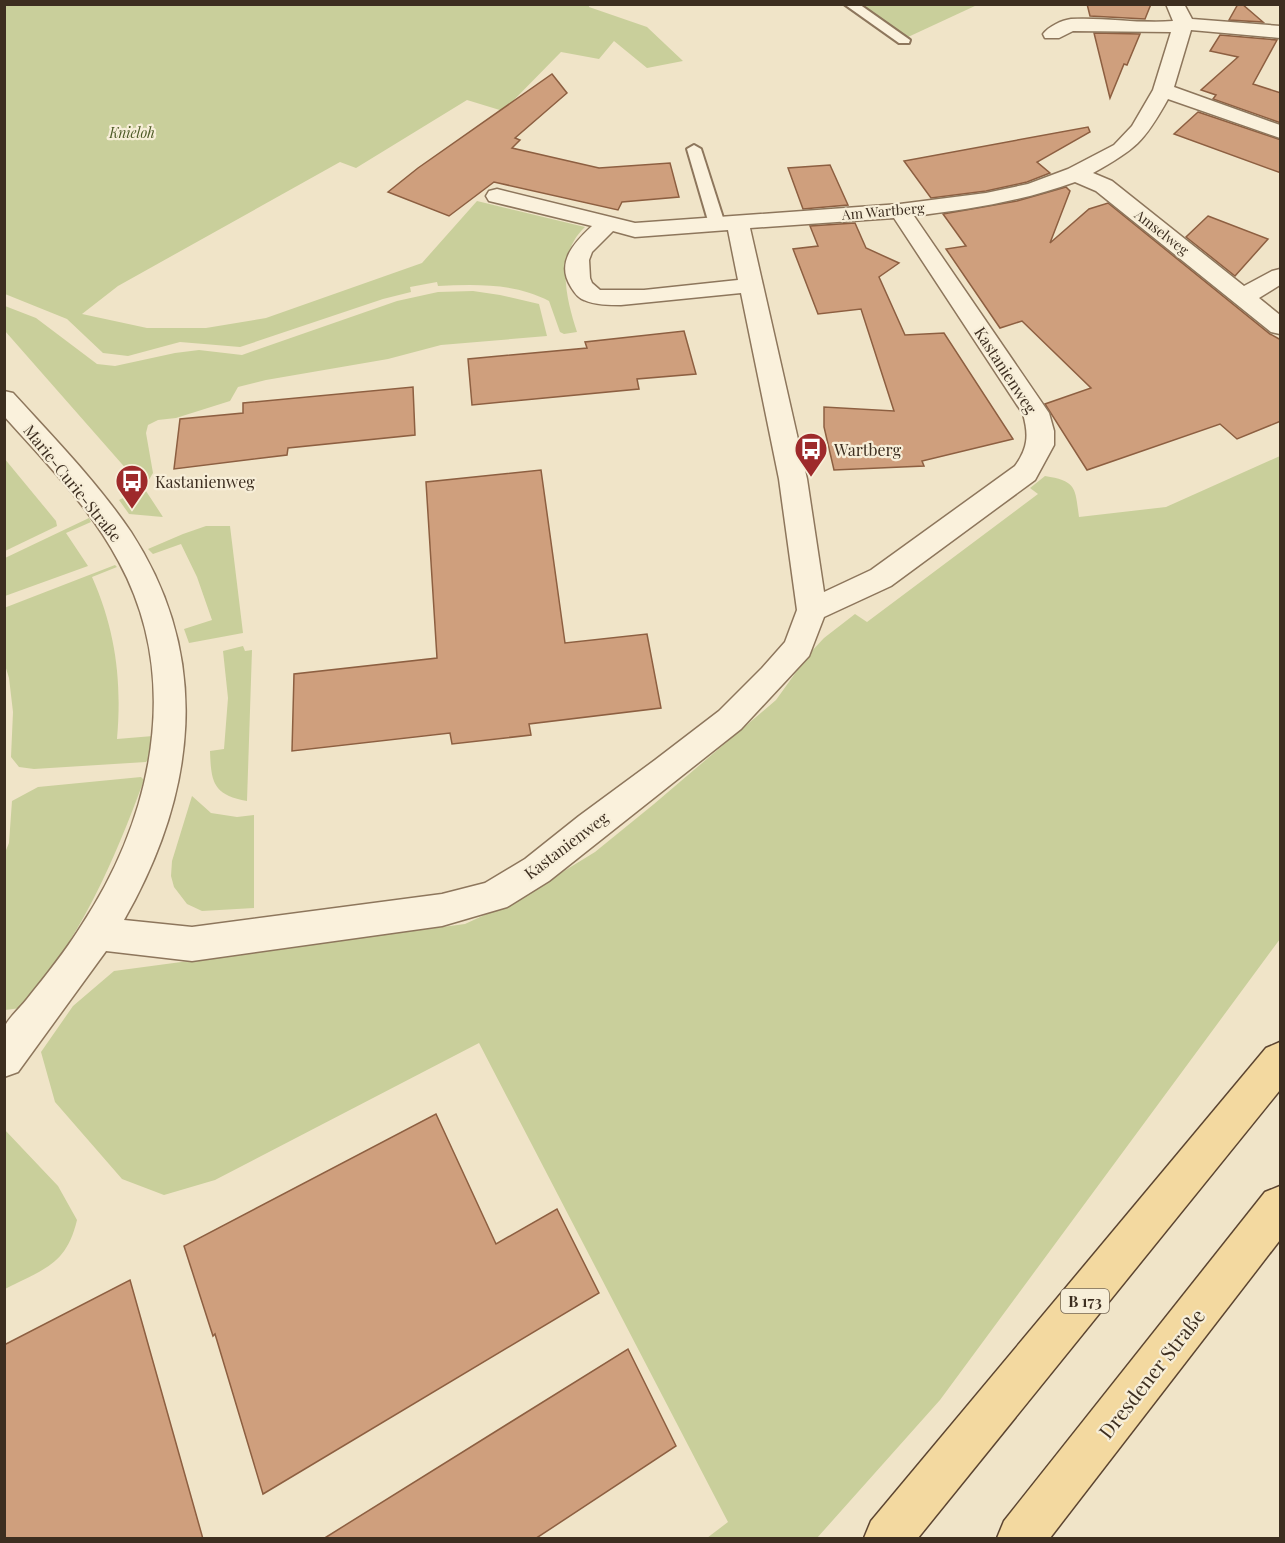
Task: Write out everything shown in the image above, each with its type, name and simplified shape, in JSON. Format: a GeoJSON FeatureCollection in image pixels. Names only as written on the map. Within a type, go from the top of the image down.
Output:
{"type":"FeatureCollection","features":[{"type":"Feature","properties":{"kind":"main road","name":"B 173"},"geometry":{"type":"LineString","coordinates":[[888,1539],[1281,1061]]}},
{"type":"Feature","properties":{"kind":"main road","name":"Dresdener Straße"},"geometry":{"type":"LineString","coordinates":[[1021,1539],[1281,1207]]}},
{"type":"Feature","properties":{"kind":"street"},"geometry":{"type":"LineString","coordinates":[[1175,4],[1182,16],[1183,26]]}},
{"type":"Feature","properties":{"kind":"street"},"geometry":{"type":"LineString","coordinates":[[1052,34],[1070,25],[1157,28],[1210,25],[1281,32]]}},
{"type":"Feature","properties":{"kind":"street","name":"Am Wartberg"},"geometry":{"type":"LineString","coordinates":[[497,196],[635,231],[900,211],[986,200],[1034,189],[1076,174],[1121,149],[1141,129],[1163,90],[1183,26]]}},
{"type":"Feature","properties":{"kind":"street"},"geometry":{"type":"LineString","coordinates":[[1163,90],[1281,132]]}},
{"type":"Feature","properties":{"kind":"street","name":"Amselweg"},"geometry":{"type":"LineString","coordinates":[[1076,174],[1104,186],[1281,327]]}},
{"type":"Feature","properties":{"kind":"street","name":"Kastanienweg"},"geometry":{"type":"LineString","coordinates":[[812,610],[881,578],[1025,473],[1041,450],[1042,430],[1036,413],[900,211]]}},
{"type":"Feature","properties":{"kind":"street"},"geometry":{"type":"LineString","coordinates":[[607,224],[580,253],[576,264],[578,278],[593,296],[627,298],[752,285]]}},
{"type":"Feature","properties":{"kind":"street","name":"Kastanienweg"},"geometry":{"type":"LineString","coordinates":[[97,934],[192,944],[442,910],[494,896],[537,870],[730,720],[773,677],[798,648],[812,610],[793,479],[752,285],[727,224]]}},
{"type":"Feature","properties":{"kind":"street"},"geometry":{"type":"LineString","coordinates":[[1243,297],[1281,276]]}},
{"type":"Feature","properties":{"kind":"street","name":"Marie-Curie-Straße"},"geometry":{"type":"LineString","coordinates":[[4,399],[99,510],[133,561],[150,598],[168,662],[171,704],[164,770],[142,847],[97,934],[52,999],[22,1033],[5,1057]]}},
{"type":"Feature","properties":{"kind":"lane"},"geometry":{"type":"LineString","coordinates":[[850,4],[904,40]]}},
{"type":"Feature","properties":{"kind":"lane"},"geometry":{"type":"LineString","coordinates":[[694,149],[727,224]]}},
{"type":"Feature","properties":{"kind":"green space","name":"Knieloh"},"geometry":{"type":"Polygon","coordinates":[[[4,5],[589,5],[589,7],[647,27],[683,61],[647,68],[614,41],[599,59],[561,52],[503,111],[467,100],[356,168],[340,162],[118,286],[82,314],[147,328],[206,328],[266,318],[422,263],[477,201],[585,227],[576,238],[566,264],[569,305],[577,332],[564,334],[560,332],[549,301],[536,295],[495,286],[438,286],[437,282],[410,287],[411,292],[383,299],[240,347],[180,342],[128,356],[103,353],[67,319],[5,294],[4,5]]]}},
{"type":"Feature","properties":{"kind":"green space"},"geometry":{"type":"Polygon","coordinates":[[[852,5],[977,5],[908,37],[852,5]]]}},
{"type":"Feature","properties":{"kind":"green space"},"geometry":{"type":"Polygon","coordinates":[[[473,291],[539,304],[547,336],[441,345],[388,359],[266,380],[238,387],[230,401],[176,418],[158,420],[148,425],[146,433],[153,473],[144,488],[163,517],[129,514],[119,500],[143,488],[5,331],[5,306],[36,318],[97,364],[115,366],[199,350],[242,355],[397,301],[438,292],[473,291]]]}},
{"type":"Feature","properties":{"kind":"green space"},"geometry":{"type":"Polygon","coordinates":[[[1280,456],[1280,939],[940,1400],[817,1538],[707,1538],[728,1522],[479,1043],[215,1180],[164,1195],[122,1179],[55,1102],[41,1052],[73,1006],[114,971],[465,924],[515,901],[595,852],[654,804],[776,700],[809,654],[824,638],[855,614],[867,622],[1038,494],[1030,488],[1045,476],[1063,480],[1072,487],[1079,517],[1166,507],[1280,456]]]}},
{"type":"Feature","properties":{"kind":"green space"},"geometry":{"type":"Polygon","coordinates":[[[4,458],[56,521],[57,526],[5,551],[4,458]]]}},
{"type":"Feature","properties":{"kind":"green space"},"geometry":{"type":"Polygon","coordinates":[[[89,518],[91,522],[66,533],[88,566],[5,596],[5,558],[89,518]]]}},
{"type":"Feature","properties":{"kind":"green space"},"geometry":{"type":"Polygon","coordinates":[[[206,526],[230,526],[243,633],[189,643],[184,629],[212,620],[197,577],[181,544],[153,554],[148,549],[206,526]]]}},
{"type":"Feature","properties":{"kind":"green space"},"geometry":{"type":"Polygon","coordinates":[[[115,565],[117,567],[92,577],[112,637],[119,697],[117,739],[153,736],[150,758],[146,762],[34,769],[19,767],[11,757],[13,712],[5,665],[4,608],[115,565]]]}},
{"type":"Feature","properties":{"kind":"green space"},"geometry":{"type":"Polygon","coordinates":[[[243,646],[245,651],[252,650],[247,801],[227,795],[216,785],[211,771],[210,751],[224,749],[228,698],[223,651],[243,646]]]}},
{"type":"Feature","properties":{"kind":"green space"},"geometry":{"type":"Polygon","coordinates":[[[141,777],[144,780],[120,841],[93,900],[77,928],[42,982],[21,1008],[5,1010],[4,855],[9,843],[12,801],[38,787],[141,777]]]}},
{"type":"Feature","properties":{"kind":"green space"},"geometry":{"type":"Polygon","coordinates":[[[192,796],[211,813],[237,817],[254,815],[254,908],[202,911],[187,904],[174,887],[171,876],[172,861],[192,796]]]}},
{"type":"Feature","properties":{"kind":"green space"},"geometry":{"type":"Polygon","coordinates":[[[4,1129],[58,1186],[77,1220],[72,1235],[59,1257],[42,1271],[5,1289],[4,1129]]]}},
{"type":"Feature","properties":{"kind":"building"},"geometry":{"type":"Polygon","coordinates":[[[1087,4],[1151,4],[1145,19],[1090,16],[1087,4]]]}},
{"type":"Feature","properties":{"kind":"building"},"geometry":{"type":"Polygon","coordinates":[[[1238,4],[1242,4],[1263,22],[1229,20],[1238,4]]]}},
{"type":"Feature","properties":{"kind":"building"},"geometry":{"type":"Polygon","coordinates":[[[1094,33],[1140,34],[1110,98],[1094,33]]]}},
{"type":"Feature","properties":{"kind":"building"},"geometry":{"type":"Polygon","coordinates":[[[1220,35],[1277,40],[1253,84],[1281,93],[1281,123],[1213,99],[1216,95],[1201,90],[1238,57],[1210,51],[1220,35]]]}},
{"type":"Feature","properties":{"kind":"building"},"geometry":{"type":"Polygon","coordinates":[[[552,74],[567,93],[515,138],[520,140],[512,148],[599,168],[670,163],[679,197],[622,202],[618,210],[494,182],[449,216],[388,192],[418,168],[552,74]]]}},
{"type":"Feature","properties":{"kind":"building"},"geometry":{"type":"Polygon","coordinates":[[[1198,112],[1281,140],[1281,173],[1174,134],[1198,112]]]}},
{"type":"Feature","properties":{"kind":"building"},"geometry":{"type":"Polygon","coordinates":[[[1088,127],[1090,132],[1037,162],[1050,173],[1027,182],[986,191],[931,198],[904,161],[1088,127]]]}},
{"type":"Feature","properties":{"kind":"building"},"geometry":{"type":"Polygon","coordinates":[[[830,165],[848,205],[803,209],[788,168],[830,165]]]}},
{"type":"Feature","properties":{"kind":"building"},"geometry":{"type":"Polygon","coordinates":[[[1066,187],[1070,191],[1050,243],[1089,209],[1108,203],[1270,334],[1281,340],[1281,421],[1237,439],[1220,424],[1087,470],[1045,404],[1091,388],[1022,321],[1000,328],[946,249],[966,246],[943,214],[1017,201],[1066,187]]]}},
{"type":"Feature","properties":{"kind":"building"},"geometry":{"type":"Polygon","coordinates":[[[1208,216],[1268,239],[1235,276],[1186,237],[1208,216]]]}},
{"type":"Feature","properties":{"kind":"building"},"geometry":{"type":"Polygon","coordinates":[[[855,223],[866,248],[899,263],[879,277],[905,335],[944,333],[1013,439],[922,461],[924,466],[834,470],[824,427],[824,407],[894,411],[861,309],[818,314],[793,249],[818,246],[810,226],[855,223]]]}},
{"type":"Feature","properties":{"kind":"building"},"geometry":{"type":"Polygon","coordinates":[[[684,331],[696,374],[637,379],[639,389],[472,405],[468,359],[587,348],[585,342],[684,331]]]}},
{"type":"Feature","properties":{"kind":"building"},"geometry":{"type":"Polygon","coordinates":[[[413,387],[415,435],[288,448],[287,455],[174,469],[180,419],[243,413],[243,403],[413,387]]]}},
{"type":"Feature","properties":{"kind":"building"},"geometry":{"type":"Polygon","coordinates":[[[541,470],[565,643],[647,634],[661,708],[529,724],[531,735],[452,744],[450,733],[292,751],[294,674],[437,658],[426,482],[541,470]]]}},
{"type":"Feature","properties":{"kind":"building"},"geometry":{"type":"Polygon","coordinates":[[[436,1114],[496,1244],[557,1209],[599,1293],[263,1494],[215,1334],[213,1336],[184,1246],[436,1114]]]}},
{"type":"Feature","properties":{"kind":"building"},"geometry":{"type":"Polygon","coordinates":[[[130,1280],[203,1539],[4,1539],[4,1345],[130,1280]]]}},
{"type":"Feature","properties":{"kind":"building"},"geometry":{"type":"Polygon","coordinates":[[[628,1349],[676,1446],[535,1539],[323,1539],[628,1349]]]}},
{"type":"Feature","properties":{"kind":"place","name":"Wartberg"},"geometry":{"type":"Point","coordinates":[811,478]}},
{"type":"Feature","properties":{"kind":"place","name":"Kastanienweg"},"geometry":{"type":"Point","coordinates":[132,510]}}]}
